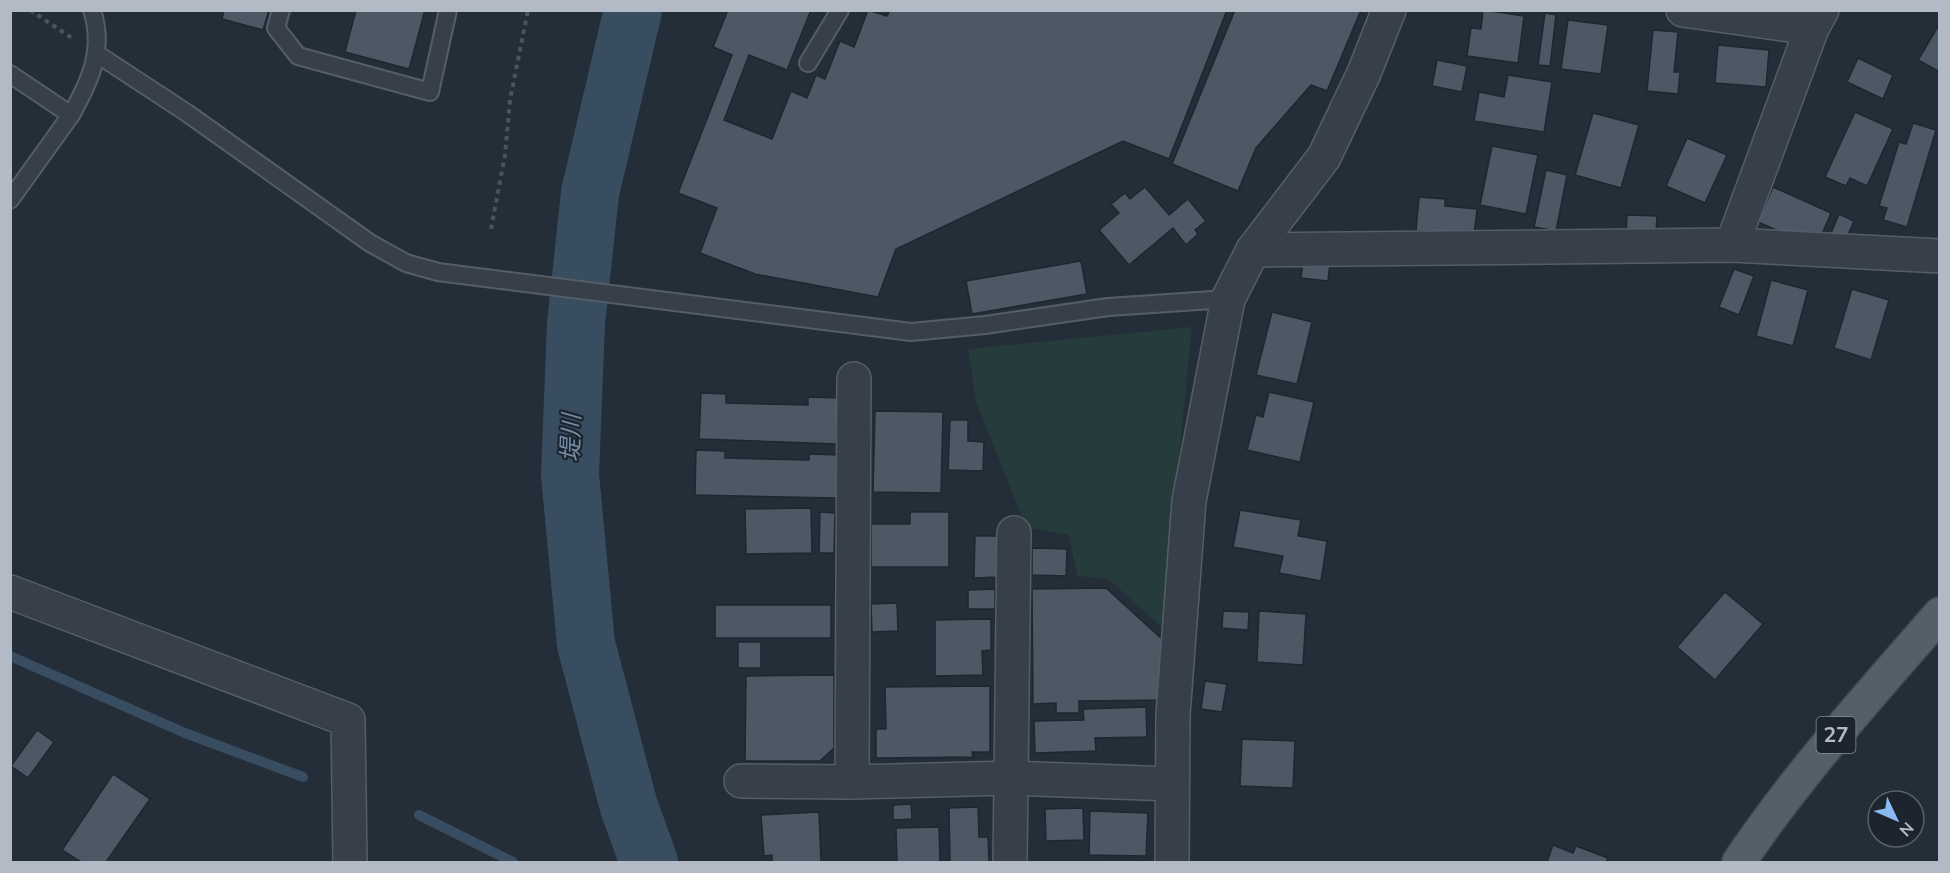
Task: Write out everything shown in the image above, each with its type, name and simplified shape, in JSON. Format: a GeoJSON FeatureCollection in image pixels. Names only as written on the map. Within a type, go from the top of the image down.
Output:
{"type":"FeatureCollection","features":[{"type":"Feature","properties":{"kind":"main road","name":"27"},"geometry":{"type":"LineString","coordinates":[[1739,862],[1765,824],[1837,733],[1940,614]]}},
{"type":"Feature","properties":{"kind":"street"},"geometry":{"type":"LineString","coordinates":[[1172,862],[1173,715],[1189,501],[1228,299],[1253,250],[1324,157],[1364,73],[1389,10]]}},
{"type":"Feature","properties":{"kind":"street"},"geometry":{"type":"LineString","coordinates":[[1683,10],[1817,19],[1732,245]]}},
{"type":"Feature","properties":{"kind":"street"},"geometry":{"type":"LineString","coordinates":[[1253,250],[1732,245],[1940,256]]}},
{"type":"Feature","properties":{"kind":"street"},"geometry":{"type":"LineString","coordinates":[[852,782],[854,379]]}},
{"type":"Feature","properties":{"kind":"street"},"geometry":{"type":"LineString","coordinates":[[1010,862],[1014,533]]}},
{"type":"Feature","properties":{"kind":"street"},"geometry":{"type":"LineString","coordinates":[[10,592],[348,720],[350,862]]}},
{"type":"Feature","properties":{"kind":"street"},"geometry":{"type":"LineString","coordinates":[[741,781],[852,782],[1011,778],[1172,784]]}},
{"type":"Feature","properties":{"kind":"lane"},"geometry":{"type":"LineString","coordinates":[[10,200],[71,115],[85,90],[97,54],[97,25],[92,10]]}},
{"type":"Feature","properties":{"kind":"lane"},"geometry":{"type":"LineString","coordinates":[[281,10],[276,28],[298,56],[430,92],[448,10]]}},
{"type":"Feature","properties":{"kind":"lane"},"geometry":{"type":"LineString","coordinates":[[808,63],[840,10]]}},
{"type":"Feature","properties":{"kind":"lane"},"geometry":{"type":"LineString","coordinates":[[97,54],[187,113],[370,243],[406,263],[438,272],[911,332],[985,326],[1108,307],[1228,299]]}},
{"type":"Feature","properties":{"kind":"lane"},"geometry":{"type":"LineString","coordinates":[[10,74],[71,115]]}},
{"type":"Feature","properties":{"kind":"path"},"geometry":{"type":"LineString","coordinates":[[30,10],[97,54]]}},
{"type":"Feature","properties":{"kind":"path"},"geometry":{"type":"LineString","coordinates":[[491,229],[505,155],[510,100],[528,10]]}},
{"type":"Feature","properties":{"kind":"green space"},"geometry":{"type":"Polygon","coordinates":[[[1192,327],[1162,627],[1108,579],[1078,576],[1068,535],[1026,527],[976,401],[968,349],[1192,327]]]}},
{"type":"Feature","properties":{"kind":"building"},"geometry":{"type":"Polygon","coordinates":[[[224,10],[269,10],[263,30],[222,19],[224,10]]]}},
{"type":"Feature","properties":{"kind":"building"},"geometry":{"type":"Polygon","coordinates":[[[356,10],[425,10],[409,69],[345,52],[356,10]]]}},
{"type":"Feature","properties":{"kind":"building"},"geometry":{"type":"Polygon","coordinates":[[[728,10],[811,10],[787,70],[749,55],[724,120],[772,139],[791,91],[807,98],[816,75],[825,79],[840,41],[854,47],[868,10],[887,16],[890,10],[1227,10],[1169,159],[1123,141],[896,249],[878,297],[755,274],[700,253],[717,208],[678,193],[732,55],[713,47],[728,10]]]}},
{"type":"Feature","properties":{"kind":"building"},"geometry":{"type":"Polygon","coordinates":[[[1235,10],[1361,10],[1327,91],[1311,85],[1256,148],[1238,191],[1172,164],[1235,10]]]}},
{"type":"Feature","properties":{"kind":"building"},"geometry":{"type":"Polygon","coordinates":[[[1483,10],[1524,16],[1518,63],[1467,56],[1471,28],[1481,29],[1483,10]]]}},
{"type":"Feature","properties":{"kind":"building"},"geometry":{"type":"Polygon","coordinates":[[[1545,13],[1556,15],[1550,66],[1538,65],[1545,13]]]}},
{"type":"Feature","properties":{"kind":"building"},"geometry":{"type":"Polygon","coordinates":[[[1568,20],[1608,25],[1601,74],[1561,69],[1568,20]]]}},
{"type":"Feature","properties":{"kind":"building"},"geometry":{"type":"Polygon","coordinates":[[[1940,23],[1940,72],[1918,60],[1940,23]]]}},
{"type":"Feature","properties":{"kind":"building"},"geometry":{"type":"Polygon","coordinates":[[[1653,30],[1678,32],[1674,72],[1680,72],[1678,94],[1647,91],[1653,30]]]}},
{"type":"Feature","properties":{"kind":"building"},"geometry":{"type":"Polygon","coordinates":[[[1718,45],[1769,50],[1766,87],[1715,83],[1718,45]]]}},
{"type":"Feature","properties":{"kind":"building"},"geometry":{"type":"Polygon","coordinates":[[[1858,58],[1893,75],[1883,99],[1847,82],[1858,58]]]}},
{"type":"Feature","properties":{"kind":"building"},"geometry":{"type":"Polygon","coordinates":[[[1437,60],[1467,66],[1462,92],[1432,86],[1437,60]]]}},
{"type":"Feature","properties":{"kind":"building"},"geometry":{"type":"Polygon","coordinates":[[[1508,75],[1552,82],[1544,132],[1474,121],[1479,92],[1504,97],[1508,75]]]}},
{"type":"Feature","properties":{"kind":"building"},"geometry":{"type":"Polygon","coordinates":[[[1855,112],[1893,129],[1867,186],[1850,178],[1846,186],[1825,177],[1855,112]]]}},
{"type":"Feature","properties":{"kind":"building"},"geometry":{"type":"Polygon","coordinates":[[[1593,113],[1639,125],[1621,188],[1575,175],[1593,113]]]}},
{"type":"Feature","properties":{"kind":"building"},"geometry":{"type":"Polygon","coordinates":[[[1913,123],[1936,130],[1907,227],[1883,220],[1887,208],[1879,206],[1899,142],[1906,144],[1913,123]]]}},
{"type":"Feature","properties":{"kind":"building"},"geometry":{"type":"Polygon","coordinates":[[[1687,138],[1727,155],[1705,203],[1666,186],[1687,138]]]}},
{"type":"Feature","properties":{"kind":"building"},"geometry":{"type":"Polygon","coordinates":[[[1492,146],[1538,155],[1526,214],[1480,205],[1492,146]]]}},
{"type":"Feature","properties":{"kind":"building"},"geometry":{"type":"Polygon","coordinates":[[[1546,170],[1567,175],[1556,231],[1534,227],[1546,170]]]}},
{"type":"Feature","properties":{"kind":"building"},"geometry":{"type":"Polygon","coordinates":[[[1145,187],[1169,215],[1188,199],[1206,221],[1195,230],[1198,234],[1186,245],[1173,228],[1129,265],[1099,230],[1119,213],[1111,204],[1125,193],[1130,199],[1145,187]]]}},
{"type":"Feature","properties":{"kind":"building"},"geometry":{"type":"Polygon","coordinates":[[[1773,187],[1831,213],[1818,243],[1799,240],[1758,222],[1773,187]]]}},
{"type":"Feature","properties":{"kind":"building"},"geometry":{"type":"Polygon","coordinates":[[[1419,197],[1445,199],[1445,206],[1477,209],[1474,236],[1416,231],[1419,197]]]}},
{"type":"Feature","properties":{"kind":"building"},"geometry":{"type":"Polygon","coordinates":[[[1839,214],[1854,221],[1846,239],[1831,233],[1839,214]]]}},
{"type":"Feature","properties":{"kind":"building"},"geometry":{"type":"Polygon","coordinates":[[[1627,215],[1657,216],[1656,235],[1626,234],[1627,215]]]}},
{"type":"Feature","properties":{"kind":"building"},"geometry":{"type":"Polygon","coordinates":[[[1303,260],[1330,263],[1328,281],[1301,278],[1303,260]]]}},
{"type":"Feature","properties":{"kind":"building"},"geometry":{"type":"Polygon","coordinates":[[[1081,261],[1087,294],[972,314],[966,281],[1081,261]]]}},
{"type":"Feature","properties":{"kind":"building"},"geometry":{"type":"Polygon","coordinates":[[[1734,269],[1754,276],[1739,315],[1719,307],[1734,269]]]}},
{"type":"Feature","properties":{"kind":"building"},"geometry":{"type":"Polygon","coordinates":[[[1771,280],[1808,290],[1793,346],[1756,336],[1771,280]]]}},
{"type":"Feature","properties":{"kind":"building"},"geometry":{"type":"Polygon","coordinates":[[[1852,289],[1889,300],[1871,360],[1834,348],[1852,289]]]}},
{"type":"Feature","properties":{"kind":"building"},"geometry":{"type":"Polygon","coordinates":[[[1272,312],[1312,322],[1297,384],[1256,375],[1272,312]]]}},
{"type":"Feature","properties":{"kind":"building"},"geometry":{"type":"Polygon","coordinates":[[[1269,392],[1314,402],[1300,462],[1247,450],[1256,415],[1263,417],[1269,392]]]}},
{"type":"Feature","properties":{"kind":"building"},"geometry":{"type":"Polygon","coordinates":[[[701,393],[726,394],[726,403],[808,405],[808,397],[839,398],[838,444],[699,439],[701,393]]]}},
{"type":"Feature","properties":{"kind":"building"},"geometry":{"type":"Polygon","coordinates":[[[875,411],[943,412],[941,493],[873,492],[875,411]]]}},
{"type":"Feature","properties":{"kind":"building"},"geometry":{"type":"Polygon","coordinates":[[[950,420],[968,420],[968,441],[984,442],[983,471],[948,470],[950,420]]]}},
{"type":"Feature","properties":{"kind":"building"},"geometry":{"type":"Polygon","coordinates":[[[696,450],[725,451],[725,458],[809,460],[809,454],[839,455],[838,498],[695,495],[696,450]]]}},
{"type":"Feature","properties":{"kind":"building"},"geometry":{"type":"Polygon","coordinates":[[[811,508],[812,553],[746,554],[745,509],[811,508]]]}},
{"type":"Feature","properties":{"kind":"building"},"geometry":{"type":"Polygon","coordinates":[[[1240,510],[1301,520],[1298,536],[1327,541],[1321,581],[1279,573],[1283,556],[1233,547],[1240,510]]]}},
{"type":"Feature","properties":{"kind":"building"},"geometry":{"type":"Polygon","coordinates":[[[820,512],[835,513],[834,553],[819,553],[820,512]]]}},
{"type":"Feature","properties":{"kind":"building"},"geometry":{"type":"Polygon","coordinates":[[[910,512],[949,512],[949,567],[871,567],[871,524],[910,524],[910,512]]]}},
{"type":"Feature","properties":{"kind":"building"},"geometry":{"type":"Polygon","coordinates":[[[975,536],[999,536],[998,577],[974,578],[975,536]]]}},
{"type":"Feature","properties":{"kind":"building"},"geometry":{"type":"Polygon","coordinates":[[[1032,548],[1067,549],[1066,576],[1032,575],[1032,548]]]}},
{"type":"Feature","properties":{"kind":"building"},"geometry":{"type":"Polygon","coordinates":[[[1106,588],[1164,641],[1165,700],[1079,701],[1079,713],[1056,713],[1056,703],[1033,704],[1032,589],[1106,588]]]}},
{"type":"Feature","properties":{"kind":"building"},"geometry":{"type":"Polygon","coordinates":[[[995,589],[995,609],[968,609],[968,590],[995,589]]]}},
{"type":"Feature","properties":{"kind":"building"},"geometry":{"type":"Polygon","coordinates":[[[1725,592],[1763,624],[1715,680],[1677,647],[1725,592]]]}},
{"type":"Feature","properties":{"kind":"building"},"geometry":{"type":"Polygon","coordinates":[[[897,603],[898,631],[872,632],[871,604],[897,603]]]}},
{"type":"Feature","properties":{"kind":"building"},"geometry":{"type":"Polygon","coordinates":[[[715,605],[831,605],[831,638],[715,638],[715,605]]]}},
{"type":"Feature","properties":{"kind":"building"},"geometry":{"type":"Polygon","coordinates":[[[1223,611],[1249,612],[1248,630],[1222,628],[1223,611]]]}},
{"type":"Feature","properties":{"kind":"building"},"geometry":{"type":"Polygon","coordinates":[[[1259,611],[1306,614],[1303,665],[1257,662],[1259,611]]]}},
{"type":"Feature","properties":{"kind":"building"},"geometry":{"type":"Polygon","coordinates":[[[991,619],[991,650],[982,651],[983,675],[935,676],[935,620],[991,619]]]}},
{"type":"Feature","properties":{"kind":"building"},"geometry":{"type":"Polygon","coordinates":[[[738,642],[761,642],[761,668],[738,668],[738,642]]]}},
{"type":"Feature","properties":{"kind":"building"},"geometry":{"type":"Polygon","coordinates":[[[834,675],[834,748],[820,761],[745,761],[746,676],[834,675]]]}},
{"type":"Feature","properties":{"kind":"building"},"geometry":{"type":"Polygon","coordinates":[[[1205,681],[1227,684],[1222,712],[1201,709],[1205,681]]]}},
{"type":"Feature","properties":{"kind":"building"},"geometry":{"type":"Polygon","coordinates":[[[990,686],[990,752],[972,752],[973,757],[876,758],[876,729],[886,729],[885,687],[990,686]]]}},
{"type":"Feature","properties":{"kind":"building"},"geometry":{"type":"Polygon","coordinates":[[[1146,707],[1147,737],[1095,738],[1096,751],[1035,753],[1034,721],[1084,720],[1083,709],[1146,707]]]}},
{"type":"Feature","properties":{"kind":"building"},"geometry":{"type":"Polygon","coordinates":[[[37,730],[54,742],[28,778],[11,766],[37,730]]]}},
{"type":"Feature","properties":{"kind":"building"},"geometry":{"type":"Polygon","coordinates":[[[1242,739],[1295,741],[1293,788],[1240,786],[1242,739]]]}},
{"type":"Feature","properties":{"kind":"building"},"geometry":{"type":"Polygon","coordinates":[[[113,774],[150,799],[106,862],[81,862],[62,850],[113,774]]]}},
{"type":"Feature","properties":{"kind":"building"},"geometry":{"type":"Polygon","coordinates":[[[911,804],[912,819],[893,820],[893,805],[911,804]]]}},
{"type":"Feature","properties":{"kind":"building"},"geometry":{"type":"Polygon","coordinates":[[[978,807],[979,837],[988,837],[989,862],[950,862],[949,808],[978,807]]]}},
{"type":"Feature","properties":{"kind":"building"},"geometry":{"type":"Polygon","coordinates":[[[1083,808],[1084,840],[1046,841],[1045,809],[1083,808]]]}},
{"type":"Feature","properties":{"kind":"building"},"geometry":{"type":"Polygon","coordinates":[[[1090,811],[1148,813],[1146,856],[1089,855],[1090,811]]]}},
{"type":"Feature","properties":{"kind":"building"},"geometry":{"type":"Polygon","coordinates":[[[819,812],[821,862],[772,862],[772,855],[764,856],[761,815],[819,812]]]}},
{"type":"Feature","properties":{"kind":"building"},"geometry":{"type":"Polygon","coordinates":[[[939,827],[940,862],[897,862],[896,828],[939,827]]]}},
{"type":"Feature","properties":{"kind":"building"},"geometry":{"type":"Polygon","coordinates":[[[1553,845],[1573,853],[1576,846],[1608,858],[1606,862],[1547,862],[1553,845]]]}},
{"type":"Feature","properties":{"kind":"waterway","name":"堤川"},"geometry":{"type":"LineString","coordinates":[[633,10],[590,193],[576,323],[570,475],[586,644],[629,807],[649,862]]}},
{"type":"Feature","properties":{"kind":"waterway"},"geometry":{"type":"LineString","coordinates":[[10,656],[185,733],[303,777]]}},
{"type":"Feature","properties":{"kind":"waterway"},"geometry":{"type":"LineString","coordinates":[[419,815],[513,862]]}}]}
